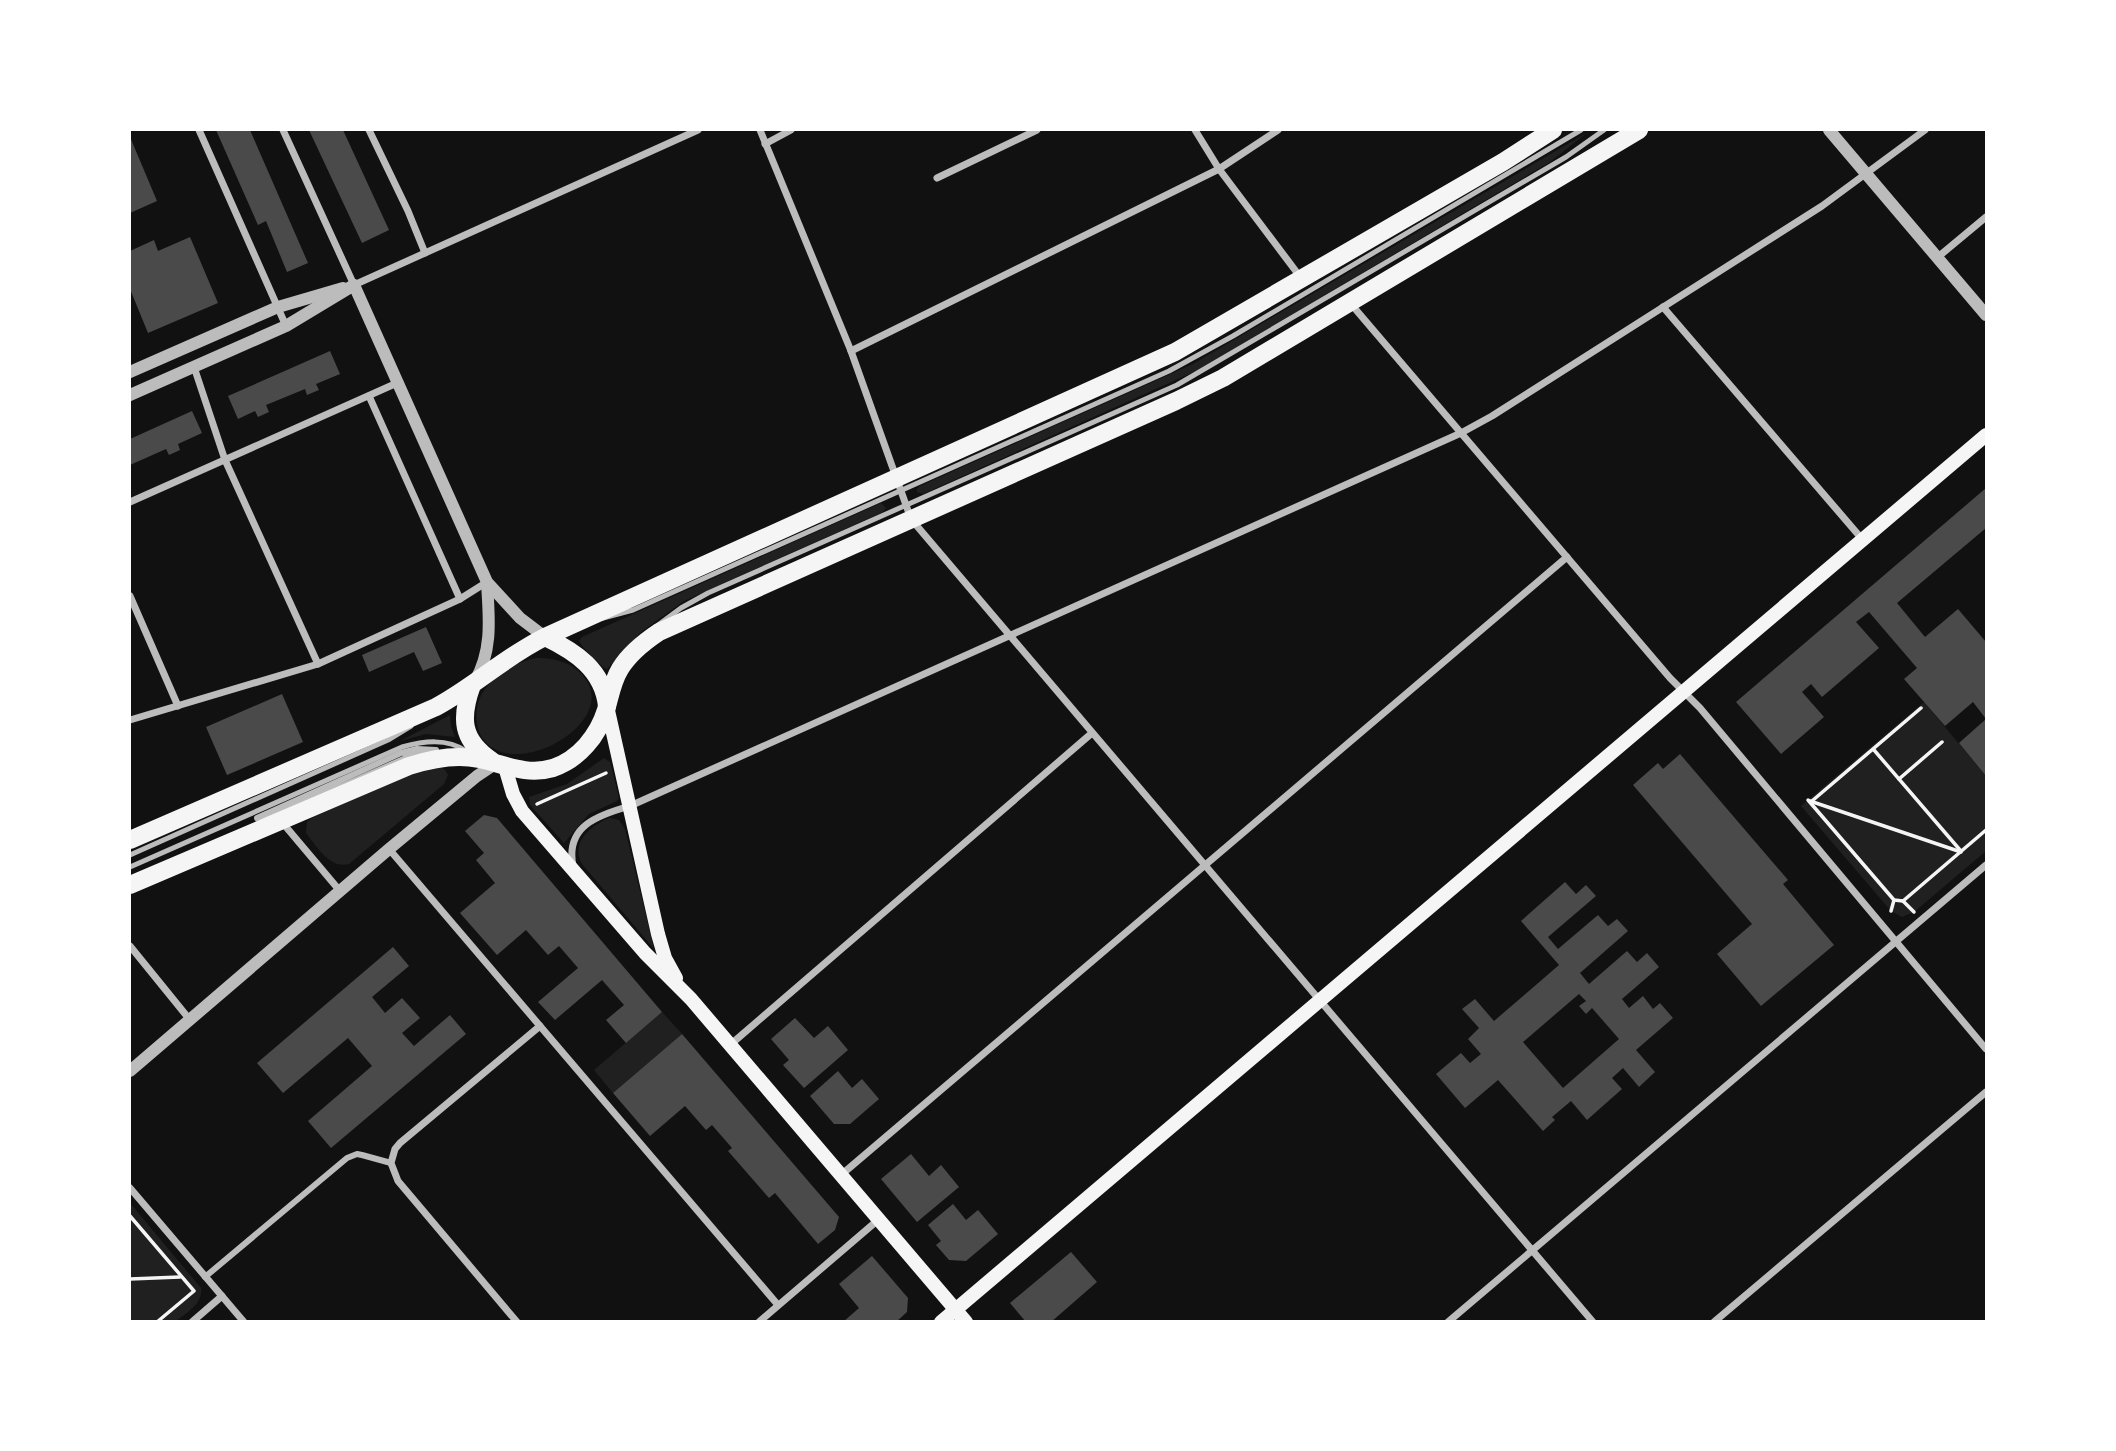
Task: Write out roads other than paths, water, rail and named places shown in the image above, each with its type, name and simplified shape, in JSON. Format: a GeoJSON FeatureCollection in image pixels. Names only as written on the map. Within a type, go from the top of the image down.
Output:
{"type":"FeatureCollection","features":[{"type":"Feature","properties":{"kind":"main road"},"geometry":{"type":"LineString","coordinates":[[130,840],[436,707],[472,685],[505,659],[545,636],[898,484],[1194,342],[1503,162],[1553,130]]}},
{"type":"Feature","properties":{"kind":"main road"},"geometry":{"type":"LineString","coordinates":[[130,885],[409,766],[442,759],[476,758],[529,771],[554,767],[567,761],[595,735],[615,677],[625,661],[650,638],[908,512],[1188,395],[1223,377],[1639,130]]}},
{"type":"Feature","properties":{"kind":"main road"},"geometry":{"type":"LineString","coordinates":[[941,1321],[1986,435]]}},
{"type":"Feature","properties":{"kind":"main road"},"geometry":{"type":"LineString","coordinates":[[545,636],[573,652],[592,668],[602,687],[662,948],[670,969],[691,999]]}},
{"type":"Feature","properties":{"kind":"main road"},"geometry":{"type":"LineString","coordinates":[[472,685],[464,710],[466,730],[477,750],[500,765],[517,803],[645,953],[691,999],[966,1321]]}},
{"type":"Feature","properties":{"kind":"street"},"geometry":{"type":"LineString","coordinates":[[199,130],[286,326]]}},
{"type":"Feature","properties":{"kind":"street"},"geometry":{"type":"LineString","coordinates":[[283,130],[487,582],[520,618],[545,636]]}},
{"type":"Feature","properties":{"kind":"street"},"geometry":{"type":"LineString","coordinates":[[379,130],[370,132],[425,253]]}},
{"type":"Feature","properties":{"kind":"street"},"geometry":{"type":"LineString","coordinates":[[130,372],[278,307],[354,285],[698,130]]}},
{"type":"Feature","properties":{"kind":"street"},"geometry":{"type":"LineString","coordinates":[[760,130],[851,351],[908,512],[1010,637],[1593,1321]]}},
{"type":"Feature","properties":{"kind":"street"},"geometry":{"type":"LineString","coordinates":[[765,144],[791,130]]}},
{"type":"Feature","properties":{"kind":"street"},"geometry":{"type":"LineString","coordinates":[[937,178],[1037,130]]}},
{"type":"Feature","properties":{"kind":"street"},"geometry":{"type":"LineString","coordinates":[[1195,130],[1219,169],[1302,279]]}},
{"type":"Feature","properties":{"kind":"street"},"geometry":{"type":"LineString","coordinates":[[851,351],[1219,169],[1278,130]]}},
{"type":"Feature","properties":{"kind":"street"},"geometry":{"type":"LineString","coordinates":[[1616,135],[1626,130]]}},
{"type":"Feature","properties":{"kind":"street"},"geometry":{"type":"LineString","coordinates":[[1829,130],[1986,315]]}},
{"type":"Feature","properties":{"kind":"street"},"geometry":{"type":"LineString","coordinates":[[574,870],[572,852],[576,836],[597,817],[630,806],[1461,433],[1822,206],[1925,130]]}},
{"type":"Feature","properties":{"kind":"street"},"geometry":{"type":"LineString","coordinates":[[1938,257],[1986,217]]}},
{"type":"Feature","properties":{"kind":"street"},"geometry":{"type":"LineString","coordinates":[[130,396],[286,326],[354,285]]}},
{"type":"Feature","properties":{"kind":"street"},"geometry":{"type":"LineString","coordinates":[[1348,301],[1670,678],[1684,691],[1986,1049]]}},
{"type":"Feature","properties":{"kind":"street"},"geometry":{"type":"LineString","coordinates":[[1663,307],[1863,540]]}},
{"type":"Feature","properties":{"kind":"street"},"geometry":{"type":"LineString","coordinates":[[194,366],[225,460],[318,664]]}},
{"type":"Feature","properties":{"kind":"street"},"geometry":{"type":"LineString","coordinates":[[130,502],[397,383]]}},
{"type":"Feature","properties":{"kind":"street"},"geometry":{"type":"LineString","coordinates":[[369,396],[460,599]]}},
{"type":"Feature","properties":{"kind":"street"},"geometry":{"type":"LineString","coordinates":[[841,1175],[1567,557]]}},
{"type":"Feature","properties":{"kind":"street"},"geometry":{"type":"LineString","coordinates":[[130,720],[318,664],[460,599],[487,582]]}},
{"type":"Feature","properties":{"kind":"street"},"geometry":{"type":"LineString","coordinates":[[472,685],[481,671],[488,645],[487,582]]}},
{"type":"Feature","properties":{"kind":"street"},"geometry":{"type":"LineString","coordinates":[[130,596],[178,706]]}},
{"type":"Feature","properties":{"kind":"street"},"geometry":{"type":"LineString","coordinates":[[730,1045],[1092,733]]}},
{"type":"Feature","properties":{"kind":"street"},"geometry":{"type":"LineString","coordinates":[[436,750],[408,757],[302,804],[257,818],[401,752],[436,750]]}},
{"type":"Feature","properties":{"kind":"street"},"geometry":{"type":"LineString","coordinates":[[130,1071],[477,775],[500,765]]}},
{"type":"Feature","properties":{"kind":"street"},"geometry":{"type":"LineString","coordinates":[[281,820],[341,891]]}},
{"type":"Feature","properties":{"kind":"street"},"geometry":{"type":"LineString","coordinates":[[389,849],[778,1305]]}},
{"type":"Feature","properties":{"kind":"street"},"geometry":{"type":"LineString","coordinates":[[1448,1321],[1986,864]]}},
{"type":"Feature","properties":{"kind":"street"},"geometry":{"type":"LineString","coordinates":[[130,946],[190,1020]]}},
{"type":"Feature","properties":{"kind":"street"},"geometry":{"type":"LineString","coordinates":[[517,1321],[398,1181],[391,1170],[391,1163],[400,1143],[540,1026]]}},
{"type":"Feature","properties":{"kind":"street"},"geometry":{"type":"LineString","coordinates":[[1714,1321],[1986,1092]]}},
{"type":"Feature","properties":{"kind":"street"},"geometry":{"type":"LineString","coordinates":[[205,1277],[347,1158],[357,1154],[391,1163]]}},
{"type":"Feature","properties":{"kind":"street"},"geometry":{"type":"LineString","coordinates":[[130,1188],[244,1321]]}},
{"type":"Feature","properties":{"kind":"street"},"geometry":{"type":"LineString","coordinates":[[759,1321],[879,1219]]}},
{"type":"Feature","properties":{"kind":"street"},"geometry":{"type":"LineString","coordinates":[[192,1321],[222,1296]]}},
{"type":"Feature","properties":{"kind":"lane"},"geometry":{"type":"LineString","coordinates":[[898,484],[1189,361],[1581,130]]}},
{"type":"Feature","properties":{"kind":"lane"},"geometry":{"type":"LineString","coordinates":[[908,512],[1195,376],[1566,157],[1604,130]]}},
{"type":"Feature","properties":{"kind":"lane"},"geometry":{"type":"LineString","coordinates":[[130,855],[388,740],[436,707]]}},
{"type":"Feature","properties":{"kind":"lane"},"geometry":{"type":"LineString","coordinates":[[130,867],[402,747],[426,742],[449,743],[476,758]]}}]}
